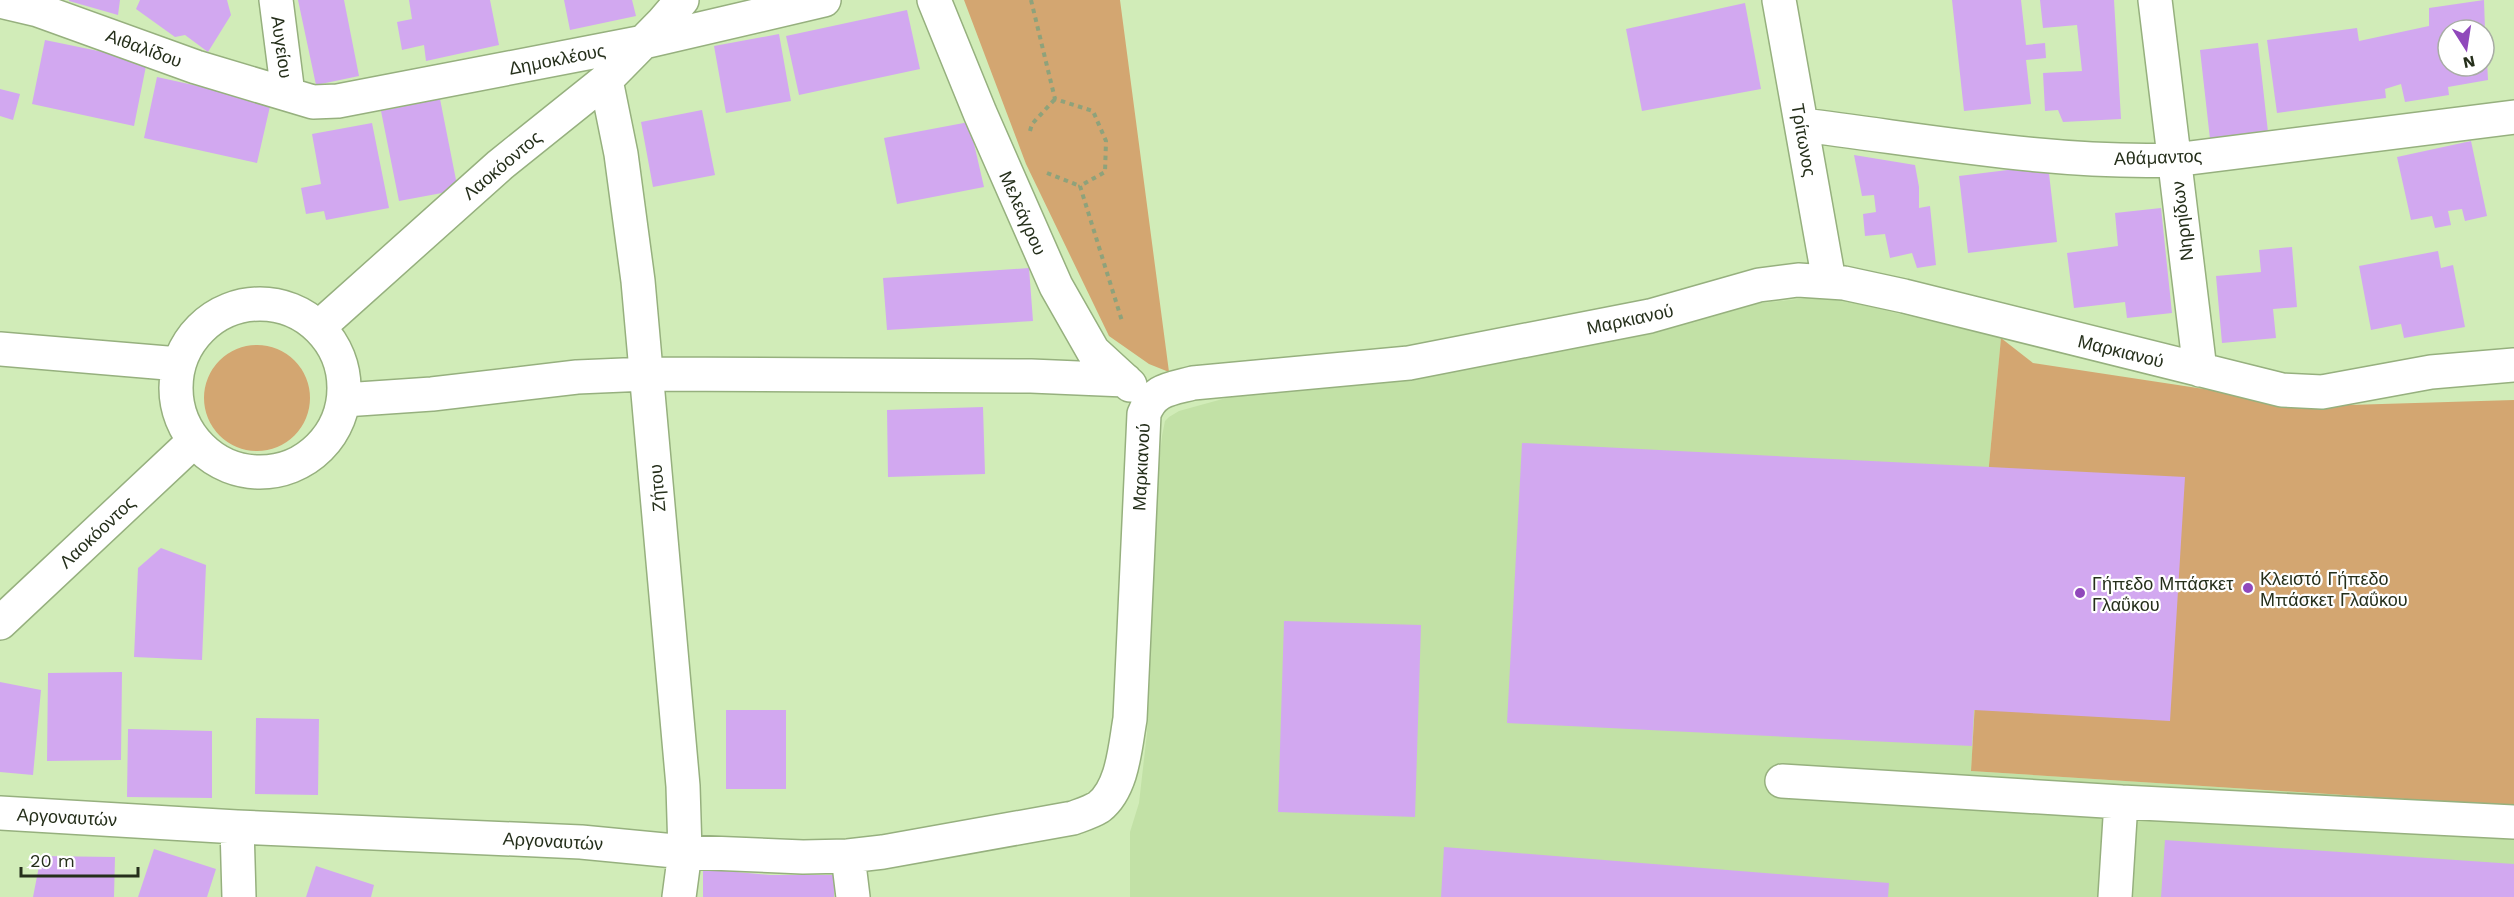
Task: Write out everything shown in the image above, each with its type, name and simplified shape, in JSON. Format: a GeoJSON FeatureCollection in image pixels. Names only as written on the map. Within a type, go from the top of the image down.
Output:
{"type":"FeatureCollection","features":[{"type":"Feature","properties":{"kind":"street","name":"Αυγείου"},"geometry":{"type":"LineString","coordinates":[[276,0],[288,94]]}},
{"type":"Feature","properties":{"kind":"street","name":"Λαοκόοντος"},"geometry":{"type":"LineString","coordinates":[[319,327],[500,165],[606,80],[682,0]]}},
{"type":"Feature","properties":{"kind":"street","name":"Δημοκλέους"},"geometry":{"type":"LineString","coordinates":[[288,94],[313,102],[338,101],[644,42],[824,0]]}},
{"type":"Feature","properties":{"kind":"street","name":"Μελεάγρου"},"geometry":{"type":"LineString","coordinates":[[934,0],[980,113],[1056,286],[1093,351],[1148,402]]}},
{"type":"Feature","properties":{"kind":"street","name":"Τρίτωνος"},"geometry":{"type":"LineString","coordinates":[[1779,0],[1829,281]]}},
{"type":"Feature","properties":{"kind":"street","name":"Νηρηίδων"},"geometry":{"type":"LineString","coordinates":[[2155,0],[2200,370]]}},
{"type":"Feature","properties":{"kind":"street","name":"Αιθαλίδου"},"geometry":{"type":"LineString","coordinates":[[0,1],[38,10],[196,67],[288,94]]}},
{"type":"Feature","properties":{"kind":"street","name":"Ζήτου"},"geometry":{"type":"LineString","coordinates":[[606,80],[630,214],[647,374],[683,786],[685,852],[679,897]]}},
{"type":"Feature","properties":{"kind":"street","name":"Αθάμαντος"},"geometry":{"type":"LineString","coordinates":[[1802,125],[2023,153],[2133,162],[2174,160],[2514,117]]}},
{"type":"Feature","properties":{"kind":"street","name":"Μαρκιανού"},"geometry":{"type":"LineString","coordinates":[[1100,806],[1109,796],[1120,770],[1130,720],[1144,414],[1148,402],[1163,391],[1193,383],[1409,363],[1650,316],[1759,285],[1798,280],[1829,281],[1904,296],[2282,390],[2322,392],[2432,372],[2514,365]]}},
{"type":"Feature","properties":{"kind":"street"},"geometry":{"type":"LineString","coordinates":[[260,304],[282,307],[302,314],[319,327],[331,343],[340,361],[344,380],[344,400],[338,421],[327,440],[304,459],[278,470],[244,471],[225,465],[208,455],[194,441],[183,424],[177,405],[175,384],[179,364],[187,345],[201,328],[218,315],[238,306],[260,304]]}},
{"type":"Feature","properties":{"kind":"street"},"geometry":{"type":"LineString","coordinates":[[0,349],[179,364]]}},
{"type":"Feature","properties":{"kind":"street"},"geometry":{"type":"LineString","coordinates":[[344,400],[432,394],[577,377],[647,374],[1031,376],[1125,380]]}},
{"type":"Feature","properties":{"kind":"street","name":"Λαοκόοντος"},"geometry":{"type":"LineString","coordinates":[[0,622],[194,441]]}},
{"type":"Feature","properties":{"kind":"street"},"geometry":{"type":"LineString","coordinates":[[1782,781],[2121,802],[2514,822]]}},
{"type":"Feature","properties":{"kind":"street"},"geometry":{"type":"LineString","coordinates":[[2115,897],[2121,802]]}},
{"type":"Feature","properties":{"kind":"street","name":"Αργοναυτών"},"geometry":{"type":"LineString","coordinates":[[0,813],[581,842],[685,852],[803,857],[848,856],[1045,825],[1073,818],[1100,806]]}},
{"type":"Feature","properties":{"kind":"street"},"geometry":{"type":"LineString","coordinates":[[237,826],[239,897]]}},
{"type":"Feature","properties":{"kind":"street"},"geometry":{"type":"LineString","coordinates":[[848,856],[854,897]]}},
{"type":"Feature","properties":{"kind":"path"},"geometry":{"type":"LineString","coordinates":[[1031,0],[1055,99]]}},
{"type":"Feature","properties":{"kind":"path"},"geometry":{"type":"LineString","coordinates":[[1027,140],[1032,124],[1055,99]]}},
{"type":"Feature","properties":{"kind":"path"},"geometry":{"type":"LineString","coordinates":[[1055,99],[1093,111],[1106,141],[1105,172],[1080,186]]}},
{"type":"Feature","properties":{"kind":"path"},"geometry":{"type":"LineString","coordinates":[[1039,169],[1080,186]]}},
{"type":"Feature","properties":{"kind":"path"},"geometry":{"type":"LineString","coordinates":[[1080,186],[1125,331]]}},
{"type":"Feature","properties":{"kind":"shaded area"},"geometry":{"type":"Polygon","coordinates":[[[964,0],[1120,0],[1169,372],[1149,364],[1109,336],[1026,164],[964,0]]]}},
{"type":"Feature","properties":{"kind":"shaded area"},"geometry":{"type":"Polygon","coordinates":[[[1825,296],[2001,338],[1989,465],[1971,771],[2514,806],[2514,897],[1130,897],[1130,832],[1139,803],[1147,733],[1158,474],[1162,436],[1165,421],[1169,417],[1179,411],[1237,395],[1752,304],[1825,296]]]}},
{"type":"Feature","properties":{"kind":"shaded area","name":"Κλειστό Γήπεδο Μπάσκετ Γλαΰκου"},"geometry":{"type":"Polygon","coordinates":[[[2001,338],[2033,363],[2316,406],[2514,400],[2514,806],[1971,771],[1989,465],[2001,338]]]}},
{"type":"Feature","properties":{"kind":"shaded area"},"geometry":{"type":"Polygon","coordinates":[[[257,345],[277,349],[294,361],[306,378],[310,398],[306,418],[294,435],[277,447],[257,451],[237,447],[220,435],[208,418],[204,398],[208,378],[220,361],[237,349],[257,345]]]}},
{"type":"Feature","properties":{"kind":"building"},"geometry":{"type":"Polygon","coordinates":[[[120,0],[118,15],[69,1],[120,0]]]}},
{"type":"Feature","properties":{"kind":"building"},"geometry":{"type":"Polygon","coordinates":[[[140,0],[227,0],[231,15],[208,52],[185,35],[175,37],[136,9],[140,0]]]}},
{"type":"Feature","properties":{"kind":"building"},"geometry":{"type":"Polygon","coordinates":[[[298,0],[344,0],[359,76],[316,85],[298,0]]]}},
{"type":"Feature","properties":{"kind":"building"},"geometry":{"type":"Polygon","coordinates":[[[409,0],[490,0],[499,45],[426,61],[424,45],[402,50],[397,22],[412,19],[409,0]]]}},
{"type":"Feature","properties":{"kind":"building"},"geometry":{"type":"Polygon","coordinates":[[[564,0],[632,0],[636,16],[570,30],[564,0]]]}},
{"type":"Feature","properties":{"kind":"building"},"geometry":{"type":"Polygon","coordinates":[[[1952,0],[2021,0],[2026,45],[2045,43],[2046,58],[2026,60],[2031,104],[1964,111],[1952,0]]]}},
{"type":"Feature","properties":{"kind":"building"},"geometry":{"type":"Polygon","coordinates":[[[2040,0],[2114,0],[2121,119],[2063,122],[2058,110],[2045,111],[2043,73],[2082,71],[2077,25],[2043,28],[2040,0]]]}},
{"type":"Feature","properties":{"kind":"building"},"geometry":{"type":"Polygon","coordinates":[[[2484,0],[2485,18],[2436,18],[2436,78],[2488,78],[2488,80],[2448,87],[2449,95],[2405,102],[2401,84],[2385,89],[2386,98],[2277,113],[2267,40],[2357,28],[2359,41],[2429,26],[2429,8],[2484,0]]]}},
{"type":"Feature","properties":{"kind":"building"},"geometry":{"type":"Polygon","coordinates":[[[1745,3],[1761,89],[1642,111],[1626,29],[1745,3]]]}},
{"type":"Feature","properties":{"kind":"building"},"geometry":{"type":"Polygon","coordinates":[[[907,10],[920,69],[799,95],[786,36],[907,10]]]}},
{"type":"Feature","properties":{"kind":"building"},"geometry":{"type":"Polygon","coordinates":[[[779,34],[791,101],[726,113],[714,46],[779,34]]]}},
{"type":"Feature","properties":{"kind":"building"},"geometry":{"type":"Polygon","coordinates":[[[45,40],[147,61],[134,126],[32,104],[45,40]]]}},
{"type":"Feature","properties":{"kind":"building"},"geometry":{"type":"Polygon","coordinates":[[[2258,43],[2268,132],[2210,139],[2200,50],[2258,43]]]}},
{"type":"Feature","properties":{"kind":"building"},"geometry":{"type":"Polygon","coordinates":[[[157,77],[271,102],[257,163],[144,138],[157,77]]]}},
{"type":"Feature","properties":{"kind":"building"},"geometry":{"type":"Polygon","coordinates":[[[0,89],[20,94],[13,120],[0,116],[0,89]]]}},
{"type":"Feature","properties":{"kind":"building"},"geometry":{"type":"Polygon","coordinates":[[[440,99],[458,190],[399,201],[381,111],[440,99]]]}},
{"type":"Feature","properties":{"kind":"building"},"geometry":{"type":"Polygon","coordinates":[[[702,110],[715,175],[653,187],[641,122],[702,110]]]}},
{"type":"Feature","properties":{"kind":"building"},"geometry":{"type":"Polygon","coordinates":[[[969,122],[984,187],[897,204],[884,138],[969,122]]]}},
{"type":"Feature","properties":{"kind":"building"},"geometry":{"type":"Polygon","coordinates":[[[372,123],[389,208],[326,220],[324,211],[306,214],[301,188],[321,184],[312,134],[372,123]]]}},
{"type":"Feature","properties":{"kind":"building"},"geometry":{"type":"Polygon","coordinates":[[[2471,141],[2487,216],[2465,221],[2462,209],[2448,211],[2451,225],[2435,228],[2432,216],[2411,220],[2397,157],[2471,141]]]}},
{"type":"Feature","properties":{"kind":"building"},"geometry":{"type":"Polygon","coordinates":[[[1854,155],[1915,165],[1919,187],[1919,208],[1930,206],[1936,265],[1917,268],[1912,253],[1890,258],[1885,234],[1865,236],[1863,214],[1876,212],[1874,195],[1862,196],[1854,155]]]}},
{"type":"Feature","properties":{"kind":"building"},"geometry":{"type":"Polygon","coordinates":[[[2048,165],[2057,242],[1968,253],[1959,176],[2048,165]]]}},
{"type":"Feature","properties":{"kind":"building"},"geometry":{"type":"Polygon","coordinates":[[[2161,208],[2172,313],[2127,318],[2125,302],[2074,308],[2067,253],[2118,246],[2115,213],[2161,208]]]}},
{"type":"Feature","properties":{"kind":"building"},"geometry":{"type":"Polygon","coordinates":[[[2292,247],[2297,307],[2273,309],[2276,338],[2222,343],[2216,276],[2261,272],[2259,250],[2292,247]]]}},
{"type":"Feature","properties":{"kind":"building"},"geometry":{"type":"Polygon","coordinates":[[[2438,251],[2441,268],[2453,265],[2465,327],[2404,338],[2401,324],[2371,330],[2359,266],[2438,251]]]}},
{"type":"Feature","properties":{"kind":"building"},"geometry":{"type":"Polygon","coordinates":[[[1029,268],[1033,321],[887,330],[883,278],[1029,268]]]}},
{"type":"Feature","properties":{"kind":"building"},"geometry":{"type":"Polygon","coordinates":[[[983,407],[985,474],[888,477],[887,410],[983,407]]]}},
{"type":"Feature","properties":{"kind":"building"},"geometry":{"type":"Polygon","coordinates":[[[1522,443],[2185,477],[2170,721],[1974,710],[1972,746],[1507,723],[1522,443]]]}},
{"type":"Feature","properties":{"kind":"building"},"geometry":{"type":"Polygon","coordinates":[[[161,548],[206,565],[202,660],[134,657],[138,568],[161,548]]]}},
{"type":"Feature","properties":{"kind":"building"},"geometry":{"type":"Polygon","coordinates":[[[1284,621],[1421,625],[1415,817],[1278,812],[1284,621]]]}},
{"type":"Feature","properties":{"kind":"building"},"geometry":{"type":"Polygon","coordinates":[[[122,672],[121,760],[47,761],[48,673],[122,672]]]}},
{"type":"Feature","properties":{"kind":"building"},"geometry":{"type":"Polygon","coordinates":[[[0,682],[41,690],[33,775],[0,772],[0,682]]]}},
{"type":"Feature","properties":{"kind":"building"},"geometry":{"type":"Polygon","coordinates":[[[726,710],[786,710],[786,789],[726,789],[726,710]]]}},
{"type":"Feature","properties":{"kind":"building"},"geometry":{"type":"Polygon","coordinates":[[[256,718],[319,719],[318,795],[255,794],[256,718]]]}},
{"type":"Feature","properties":{"kind":"building"},"geometry":{"type":"Polygon","coordinates":[[[128,729],[212,731],[212,798],[127,797],[128,729]]]}},
{"type":"Feature","properties":{"kind":"building"},"geometry":{"type":"Polygon","coordinates":[[[2165,840],[2514,864],[2514,897],[2161,897],[2165,840]]]}},
{"type":"Feature","properties":{"kind":"building"},"geometry":{"type":"Polygon","coordinates":[[[1444,847],[1889,883],[1888,897],[1441,897],[1444,847]]]}},
{"type":"Feature","properties":{"kind":"building"},"geometry":{"type":"Polygon","coordinates":[[[154,849],[216,869],[207,897],[138,897],[154,849]]]}},
{"type":"Feature","properties":{"kind":"building"},"geometry":{"type":"Polygon","coordinates":[[[41,856],[115,857],[114,897],[33,897],[41,856]]]}},
{"type":"Feature","properties":{"kind":"building"},"geometry":{"type":"Polygon","coordinates":[[[316,866],[374,885],[371,897],[306,897],[316,866]]]}},
{"type":"Feature","properties":{"kind":"building"},"geometry":{"type":"Polygon","coordinates":[[[703,869],[770,875],[835,875],[834,897],[703,897],[703,869]]]}},
{"type":"Feature","properties":{"kind":"place","name":"Κλειστό Γήπεδο Μπάσκετ Γλαΰκου"},"geometry":{"type":"Point","coordinates":[2248,588]}},
{"type":"Feature","properties":{"kind":"place","name":"Γήπεδο Μπάσκετ Γλαΰκου"},"geometry":{"type":"Point","coordinates":[2080,593]}}]}
